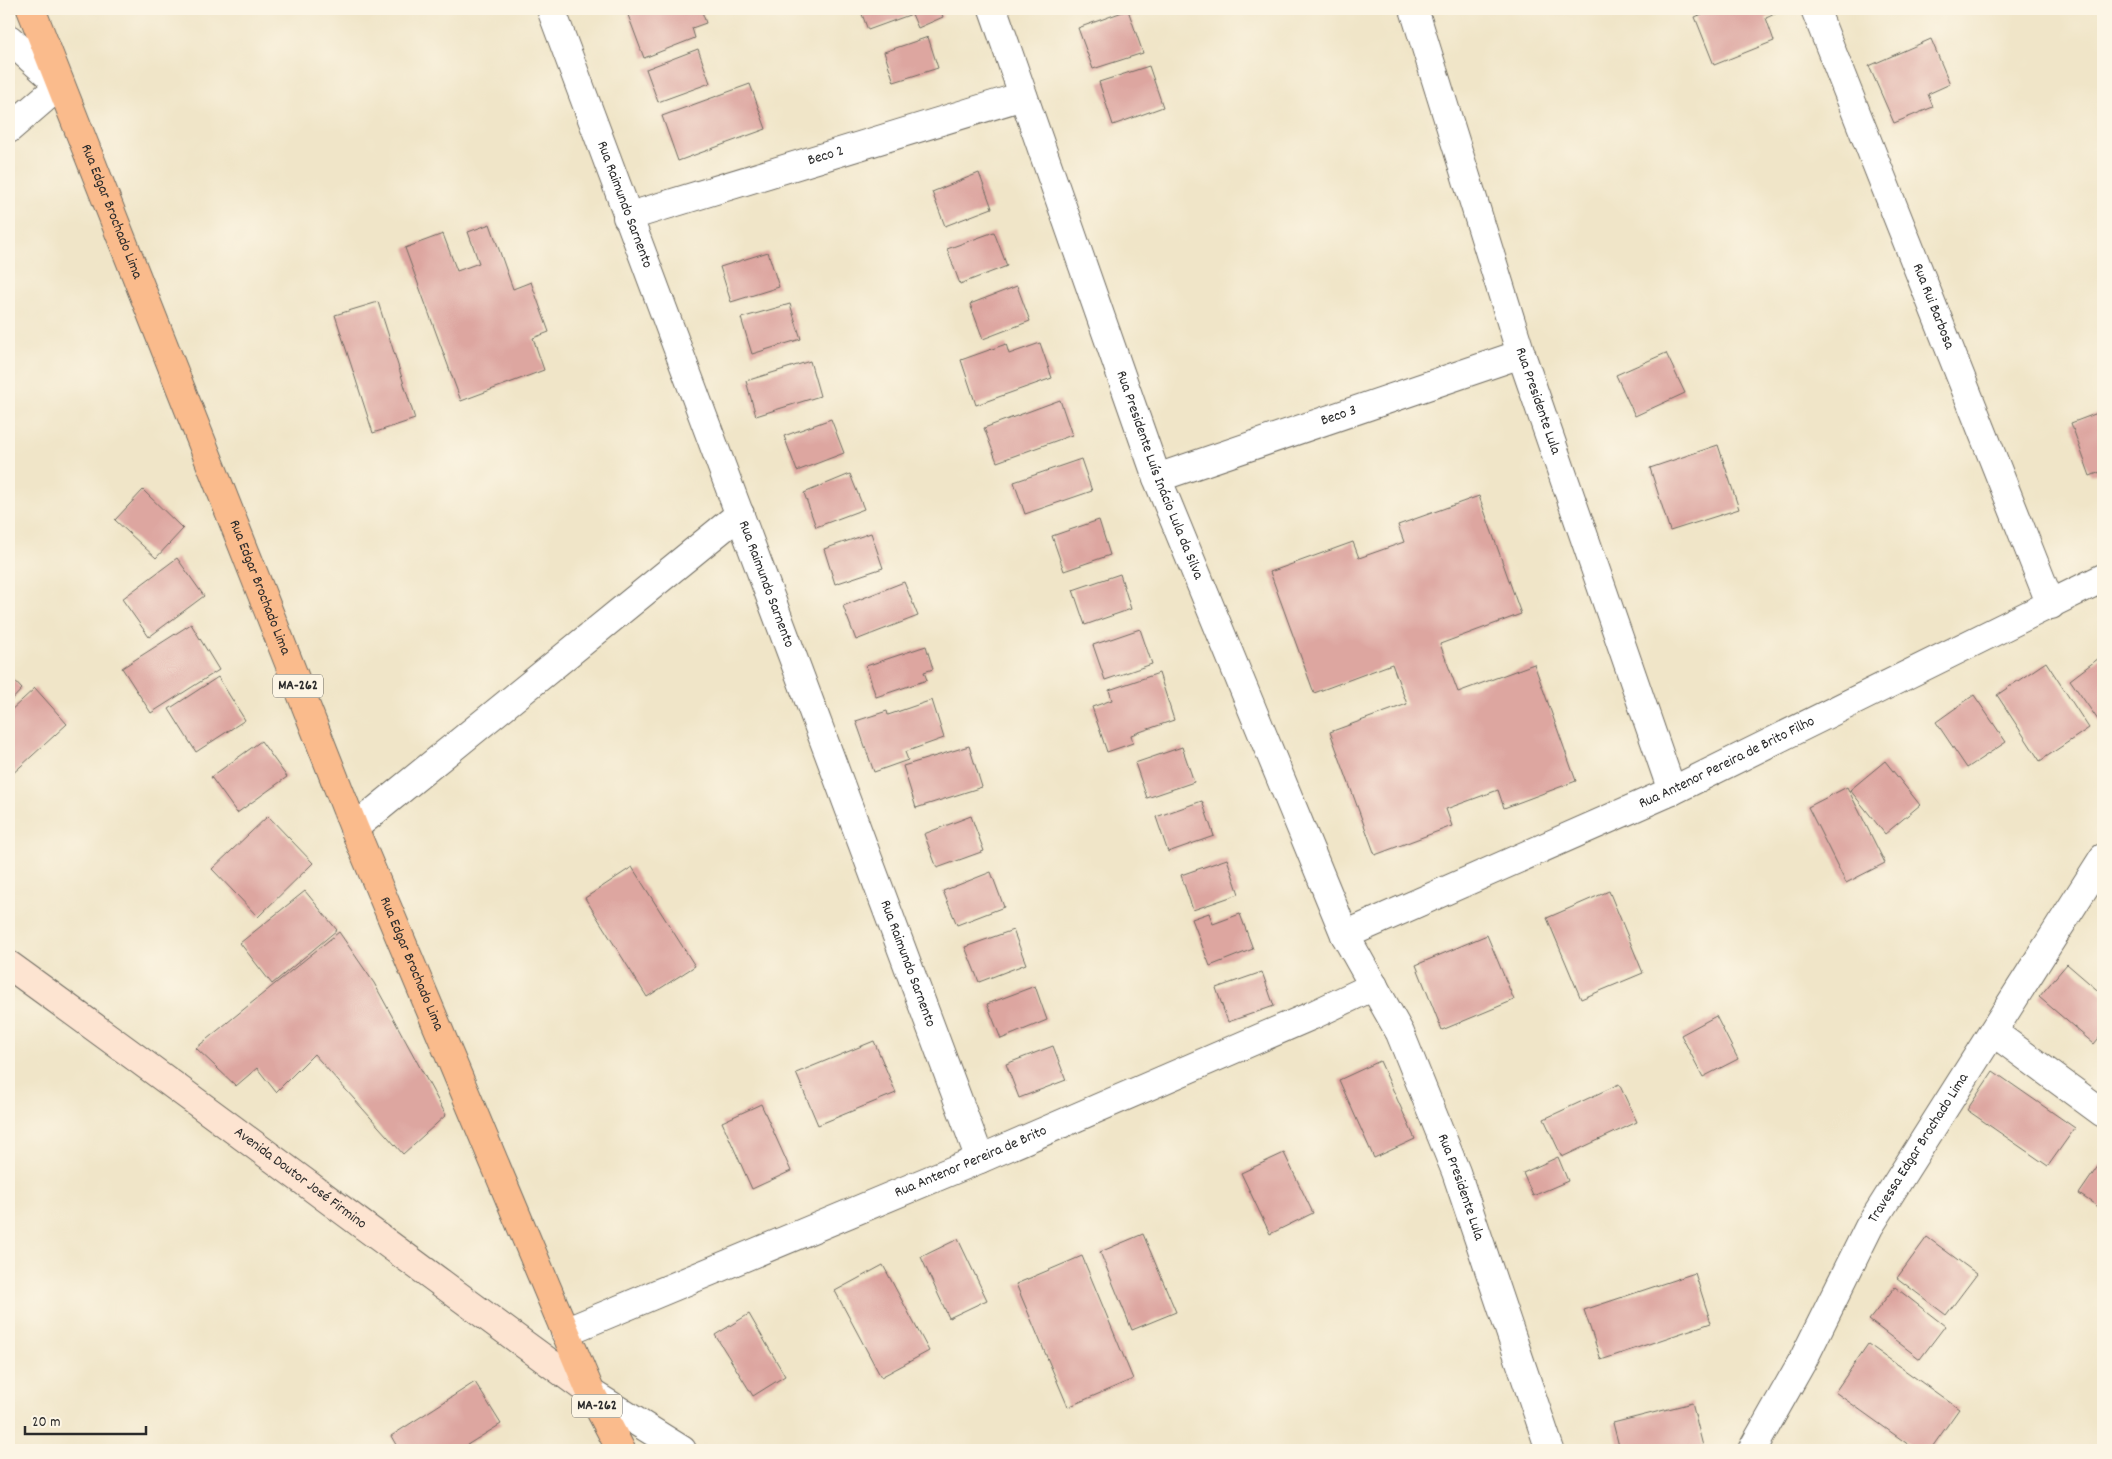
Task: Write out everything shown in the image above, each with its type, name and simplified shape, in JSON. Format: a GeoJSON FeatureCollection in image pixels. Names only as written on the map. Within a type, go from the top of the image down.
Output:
{"type":"FeatureCollection","features":[{"type":"Feature","properties":{"kind":"main road","name":"Rua Edgar Brochado Lima"},"geometry":{"type":"LineString","coordinates":[[31,9],[354,828],[591,1394]]}},
{"type":"Feature","properties":{"kind":"main road","name":"MA-262"},"geometry":{"type":"LineString","coordinates":[[591,1394],[621,1450]]}},
{"type":"Feature","properties":{"kind":"street","name":"Rua Raimundo Sarnento"},"geometry":{"type":"LineString","coordinates":[[551,9],[980,1159]]}},
{"type":"Feature","properties":{"kind":"street","name":"Rua Presidente Luís Inácio Lula da Silva"},"geometry":{"type":"LineString","coordinates":[[993,9],[1157,478],[1345,935]]}},
{"type":"Feature","properties":{"kind":"street","name":"Rua Presidente Lula"},"geometry":{"type":"LineString","coordinates":[[1414,9],[1521,354],[1672,791]]}},
{"type":"Feature","properties":{"kind":"street","name":"Rua Rui Barbosa"},"geometry":{"type":"LineString","coordinates":[[1814,9],[2051,605]]}},
{"type":"Feature","properties":{"kind":"street"},"geometry":{"type":"LineString","coordinates":[[9,39],[60,85],[9,129]]}},
{"type":"Feature","properties":{"kind":"street","name":"Beco 2"},"geometry":{"type":"LineString","coordinates":[[627,217],[1023,96]]}},
{"type":"Feature","properties":{"kind":"street","name":"Beco 3"},"geometry":{"type":"LineString","coordinates":[[1157,478],[1521,354]]}},
{"type":"Feature","properties":{"kind":"street"},"geometry":{"type":"LineString","coordinates":[[354,828],[740,514]]}},
{"type":"Feature","properties":{"kind":"street","name":"Rua Antenor Pereira de Brito Filho"},"geometry":{"type":"LineString","coordinates":[[1345,935],[1672,791],[2103,578]]}},
{"type":"Feature","properties":{"kind":"street","name":"Travessa Edgar Brochado Lima"},"geometry":{"type":"LineString","coordinates":[[1752,1450],[1803,1360],[1869,1227],[2103,858]]}},
{"type":"Feature","properties":{"kind":"street","name":"Rua Presidente Lula"},"geometry":{"type":"LineString","coordinates":[[1345,935],[1400,1032],[1456,1172],[1550,1450]]}},
{"type":"Feature","properties":{"kind":"street","name":"Avenida Doutor José Firmino"},"geometry":{"type":"LineString","coordinates":[[9,965],[220,1118],[376,1236],[591,1394]]}},
{"type":"Feature","properties":{"kind":"street","name":"Rua Antenor Pereira de Brito"},"geometry":{"type":"LineString","coordinates":[[565,1332],[980,1159],[1311,1016],[1374,986]]}},
{"type":"Feature","properties":{"kind":"street"},"geometry":{"type":"LineString","coordinates":[[1993,1032],[2103,1113]]}},
{"type":"Feature","properties":{"kind":"street"},"geometry":{"type":"LineString","coordinates":[[591,1394],[682,1450]]}},
{"type":"Feature","properties":{"kind":"building"},"geometry":{"type":"Polygon","coordinates":[[[645,9],[701,9],[706,23],[692,28],[695,38],[644,58],[628,15],[645,9]]]}},
{"type":"Feature","properties":{"kind":"building"},"geometry":{"type":"Polygon","coordinates":[[[860,9],[940,9],[943,17],[918,28],[912,14],[868,30],[860,9]]]}},
{"type":"Feature","properties":{"kind":"building"},"geometry":{"type":"Polygon","coordinates":[[[1714,9],[1775,9],[1777,13],[1766,18],[1774,41],[1714,65],[1695,17],[1714,9]]]}},
{"type":"Feature","properties":{"kind":"building"},"geometry":{"type":"Polygon","coordinates":[[[1128,10],[1143,53],[1093,69],[1078,28],[1128,10]]]}},
{"type":"Feature","properties":{"kind":"building"},"geometry":{"type":"Polygon","coordinates":[[[928,37],[938,68],[894,82],[884,52],[928,37]]]}},
{"type":"Feature","properties":{"kind":"building"},"geometry":{"type":"Polygon","coordinates":[[[1931,39],[1950,84],[1928,94],[1933,107],[1894,123],[1869,66],[1931,39]]]}},
{"type":"Feature","properties":{"kind":"building"},"geometry":{"type":"Polygon","coordinates":[[[698,49],[710,83],[658,102],[646,69],[698,49]]]}},
{"type":"Feature","properties":{"kind":"building"},"geometry":{"type":"Polygon","coordinates":[[[1149,66],[1163,107],[1113,125],[1099,82],[1149,66]]]}},
{"type":"Feature","properties":{"kind":"building"},"geometry":{"type":"Polygon","coordinates":[[[750,84],[766,129],[678,161],[662,116],[750,84]]]}},
{"type":"Feature","properties":{"kind":"building"},"geometry":{"type":"Polygon","coordinates":[[[979,173],[992,208],[945,226],[932,192],[979,173]]]}},
{"type":"Feature","properties":{"kind":"building"},"geometry":{"type":"Polygon","coordinates":[[[490,224],[513,289],[531,282],[549,332],[533,338],[544,370],[461,401],[405,248],[443,234],[457,271],[479,263],[468,232],[490,224]]]}},
{"type":"Feature","properties":{"kind":"building"},"geometry":{"type":"Polygon","coordinates":[[[994,232],[1007,266],[960,284],[947,249],[994,232]]]}},
{"type":"Feature","properties":{"kind":"building"},"geometry":{"type":"Polygon","coordinates":[[[768,252],[779,287],[731,302],[720,267],[768,252]]]}},
{"type":"Feature","properties":{"kind":"building"},"geometry":{"type":"Polygon","coordinates":[[[1017,286],[1030,321],[983,339],[970,304],[1017,286]]]}},
{"type":"Feature","properties":{"kind":"building"},"geometry":{"type":"Polygon","coordinates":[[[378,302],[415,419],[373,433],[335,315],[378,302]]]}},
{"type":"Feature","properties":{"kind":"building"},"geometry":{"type":"Polygon","coordinates":[[[790,304],[801,339],[752,354],[741,318],[790,304]]]}},
{"type":"Feature","properties":{"kind":"building"},"geometry":{"type":"Polygon","coordinates":[[[1040,343],[1052,378],[976,405],[961,360],[1006,344],[1009,354],[1040,343]]]}},
{"type":"Feature","properties":{"kind":"building"},"geometry":{"type":"Polygon","coordinates":[[[1666,353],[1685,393],[1635,416],[1616,375],[1666,353]]]}},
{"type":"Feature","properties":{"kind":"building"},"geometry":{"type":"Polygon","coordinates":[[[810,361],[820,396],[756,416],[746,381],[810,361]]]}},
{"type":"Feature","properties":{"kind":"building"},"geometry":{"type":"Polygon","coordinates":[[[1060,400],[1072,435],[997,462],[984,428],[1060,400]]]}},
{"type":"Feature","properties":{"kind":"building"},"geometry":{"type":"Polygon","coordinates":[[[2103,411],[2103,471],[2090,476],[2071,423],[2103,411]]]}},
{"type":"Feature","properties":{"kind":"building"},"geometry":{"type":"Polygon","coordinates":[[[831,419],[844,453],[797,471],[784,436],[831,419]]]}},
{"type":"Feature","properties":{"kind":"building"},"geometry":{"type":"Polygon","coordinates":[[[1718,445],[1739,509],[1670,531],[1650,468],[1718,445]]]}},
{"type":"Feature","properties":{"kind":"building"},"geometry":{"type":"Polygon","coordinates":[[[1081,459],[1092,491],[1025,514],[1014,482],[1081,459]]]}},
{"type":"Feature","properties":{"kind":"building"},"geometry":{"type":"Polygon","coordinates":[[[850,474],[864,509],[816,527],[804,493],[850,474]]]}},
{"type":"Feature","properties":{"kind":"building"},"geometry":{"type":"Polygon","coordinates":[[[143,490],[183,529],[156,558],[115,520],[143,490]]]}},
{"type":"Feature","properties":{"kind":"building"},"geometry":{"type":"Polygon","coordinates":[[[1479,496],[1521,614],[1440,644],[1458,692],[1534,664],[1576,781],[1504,808],[1498,790],[1446,809],[1452,826],[1375,855],[1330,732],[1407,704],[1392,664],[1314,693],[1270,572],[1353,542],[1359,558],[1404,542],[1398,525],[1479,496]]]}},
{"type":"Feature","properties":{"kind":"building"},"geometry":{"type":"Polygon","coordinates":[[[1099,520],[1110,555],[1064,571],[1052,536],[1099,520]]]}},
{"type":"Feature","properties":{"kind":"building"},"geometry":{"type":"Polygon","coordinates":[[[871,533],[883,568],[835,584],[824,549],[871,533]]]}},
{"type":"Feature","properties":{"kind":"building"},"geometry":{"type":"Polygon","coordinates":[[[177,558],[204,596],[149,637],[122,599],[177,558]]]}},
{"type":"Feature","properties":{"kind":"building"},"geometry":{"type":"Polygon","coordinates":[[[1120,574],[1131,609],[1085,625],[1073,590],[1120,574]]]}},
{"type":"Feature","properties":{"kind":"building"},"geometry":{"type":"Polygon","coordinates":[[[904,582],[918,616],[856,640],[843,606],[904,582]]]}},
{"type":"Feature","properties":{"kind":"building"},"geometry":{"type":"Polygon","coordinates":[[[191,624],[219,670],[151,713],[122,668],[191,624]]]}},
{"type":"Feature","properties":{"kind":"building"},"geometry":{"type":"Polygon","coordinates":[[[1140,629],[1152,664],[1105,680],[1093,645],[1140,629]]]}},
{"type":"Feature","properties":{"kind":"building"},"geometry":{"type":"Polygon","coordinates":[[[926,646],[933,669],[924,672],[927,680],[876,697],[866,666],[926,646]]]}},
{"type":"Feature","properties":{"kind":"building"},"geometry":{"type":"Polygon","coordinates":[[[2103,655],[2103,727],[2070,680],[2103,655]]]}},
{"type":"Feature","properties":{"kind":"building"},"geometry":{"type":"Polygon","coordinates":[[[2046,662],[2089,728],[2040,761],[1997,695],[2046,662]]]}},
{"type":"Feature","properties":{"kind":"building"},"geometry":{"type":"Polygon","coordinates":[[[1159,673],[1174,720],[1131,735],[1133,743],[1107,752],[1092,707],[1112,700],[1109,690],[1159,673]]]}},
{"type":"Feature","properties":{"kind":"building"},"geometry":{"type":"Polygon","coordinates":[[[9,675],[22,689],[9,703],[9,675]]]}},
{"type":"Feature","properties":{"kind":"building"},"geometry":{"type":"Polygon","coordinates":[[[218,677],[245,720],[196,752],[169,709],[218,677]]]}},
{"type":"Feature","properties":{"kind":"building"},"geometry":{"type":"Polygon","coordinates":[[[35,688],[67,724],[9,777],[9,712],[35,688]]]}},
{"type":"Feature","properties":{"kind":"building"},"geometry":{"type":"Polygon","coordinates":[[[1974,695],[2006,742],[1967,768],[1936,722],[1974,695]]]}},
{"type":"Feature","properties":{"kind":"building"},"geometry":{"type":"Polygon","coordinates":[[[932,700],[944,738],[905,752],[908,760],[874,772],[856,721],[887,711],[888,715],[932,700]]]}},
{"type":"Feature","properties":{"kind":"building"},"geometry":{"type":"Polygon","coordinates":[[[261,741],[287,777],[237,813],[211,777],[261,741]]]}},
{"type":"Feature","properties":{"kind":"building"},"geometry":{"type":"Polygon","coordinates":[[[969,746],[982,787],[916,808],[903,766],[969,746]]]}},
{"type":"Feature","properties":{"kind":"building"},"geometry":{"type":"Polygon","coordinates":[[[1182,747],[1194,782],[1147,798],[1135,763],[1182,747]]]}},
{"type":"Feature","properties":{"kind":"building"},"geometry":{"type":"Polygon","coordinates":[[[1885,761],[1920,805],[1885,834],[1850,790],[1885,761]]]}},
{"type":"Feature","properties":{"kind":"building"},"geometry":{"type":"Polygon","coordinates":[[[1847,787],[1885,863],[1846,883],[1808,807],[1847,787]]]}},
{"type":"Feature","properties":{"kind":"building"},"geometry":{"type":"Polygon","coordinates":[[[1202,801],[1214,836],[1168,852],[1156,817],[1202,801]]]}},
{"type":"Feature","properties":{"kind":"building"},"geometry":{"type":"Polygon","coordinates":[[[268,816],[313,863],[258,917],[212,869],[268,816]]]}},
{"type":"Feature","properties":{"kind":"building"},"geometry":{"type":"Polygon","coordinates":[[[971,816],[984,851],[937,868],[924,834],[971,816]]]}},
{"type":"Feature","properties":{"kind":"building"},"geometry":{"type":"Polygon","coordinates":[[[1227,859],[1239,894],[1193,910],[1181,875],[1227,859]]]}},
{"type":"Feature","properties":{"kind":"building"},"geometry":{"type":"Polygon","coordinates":[[[632,867],[695,966],[647,997],[585,898],[632,867]]]}},
{"type":"Feature","properties":{"kind":"building"},"geometry":{"type":"Polygon","coordinates":[[[991,872],[1004,907],[957,925],[943,891],[991,872]]]}},
{"type":"Feature","properties":{"kind":"building"},"geometry":{"type":"Polygon","coordinates":[[[305,891],[337,930],[272,984],[240,943],[305,891]]]}},
{"type":"Feature","properties":{"kind":"building"},"geometry":{"type":"Polygon","coordinates":[[[1609,891],[1643,973],[1581,999],[1547,918],[1609,891]]]}},
{"type":"Feature","properties":{"kind":"building"},"geometry":{"type":"Polygon","coordinates":[[[1209,913],[1213,924],[1240,914],[1253,949],[1210,966],[1192,919],[1209,913]]]}},
{"type":"Feature","properties":{"kind":"building"},"geometry":{"type":"Polygon","coordinates":[[[1013,930],[1026,964],[979,982],[965,947],[1013,930]]]}},
{"type":"Feature","properties":{"kind":"building"},"geometry":{"type":"Polygon","coordinates":[[[339,932],[374,983],[446,1115],[403,1154],[314,1054],[276,1092],[257,1068],[236,1086],[196,1048],[339,932]]]}},
{"type":"Feature","properties":{"kind":"building"},"geometry":{"type":"Polygon","coordinates":[[[1487,935],[1514,1000],[1442,1030],[1416,965],[1487,935]]]}},
{"type":"Feature","properties":{"kind":"building"},"geometry":{"type":"Polygon","coordinates":[[[2067,964],[2103,995],[2103,1033],[2094,1044],[2039,997],[2067,964]]]}},
{"type":"Feature","properties":{"kind":"building"},"geometry":{"type":"Polygon","coordinates":[[[1262,972],[1274,1006],[1228,1022],[1216,988],[1262,972]]]}},
{"type":"Feature","properties":{"kind":"building"},"geometry":{"type":"Polygon","coordinates":[[[1035,986],[1047,1020],[1001,1039],[987,1004],[1035,986]]]}},
{"type":"Feature","properties":{"kind":"building"},"geometry":{"type":"Polygon","coordinates":[[[1716,1016],[1738,1059],[1703,1077],[1681,1035],[1716,1016]]]}},
{"type":"Feature","properties":{"kind":"building"},"geometry":{"type":"Polygon","coordinates":[[[874,1041],[896,1093],[818,1125],[796,1073],[874,1041]]]}},
{"type":"Feature","properties":{"kind":"building"},"geometry":{"type":"Polygon","coordinates":[[[1053,1046],[1066,1080],[1019,1098],[1006,1064],[1053,1046]]]}},
{"type":"Feature","properties":{"kind":"building"},"geometry":{"type":"Polygon","coordinates":[[[1380,1061],[1415,1139],[1374,1158],[1339,1080],[1380,1061]]]}},
{"type":"Feature","properties":{"kind":"building"},"geometry":{"type":"Polygon","coordinates":[[[1993,1071],[2075,1128],[2048,1166],[1967,1110],[1993,1071]]]}},
{"type":"Feature","properties":{"kind":"building"},"geometry":{"type":"Polygon","coordinates":[[[1619,1084],[1637,1122],[1562,1157],[1544,1119],[1619,1084]]]}},
{"type":"Feature","properties":{"kind":"building"},"geometry":{"type":"Polygon","coordinates":[[[761,1104],[791,1171],[752,1189],[722,1122],[761,1104]]]}},
{"type":"Feature","properties":{"kind":"building"},"geometry":{"type":"Polygon","coordinates":[[[1284,1153],[1313,1213],[1270,1234],[1241,1173],[1284,1153]]]}},
{"type":"Feature","properties":{"kind":"building"},"geometry":{"type":"Polygon","coordinates":[[[1558,1157],[1568,1181],[1533,1196],[1523,1173],[1558,1157]]]}},
{"type":"Feature","properties":{"kind":"building"},"geometry":{"type":"Polygon","coordinates":[[[2103,1159],[2103,1210],[2079,1194],[2103,1159]]]}},
{"type":"Feature","properties":{"kind":"building"},"geometry":{"type":"Polygon","coordinates":[[[1143,1234],[1176,1312],[1132,1330],[1100,1252],[1143,1234]]]}},
{"type":"Feature","properties":{"kind":"building"},"geometry":{"type":"Polygon","coordinates":[[[1927,1237],[1977,1274],[1946,1315],[1897,1278],[1927,1237]]]}},
{"type":"Feature","properties":{"kind":"building"},"geometry":{"type":"Polygon","coordinates":[[[958,1239],[987,1300],[949,1318],[921,1257],[958,1239]]]}},
{"type":"Feature","properties":{"kind":"building"},"geometry":{"type":"Polygon","coordinates":[[[1082,1256],[1133,1379],[1068,1407],[1016,1284],[1082,1256]]]}},
{"type":"Feature","properties":{"kind":"building"},"geometry":{"type":"Polygon","coordinates":[[[883,1265],[929,1351],[881,1377],[835,1291],[883,1265]]]}},
{"type":"Feature","properties":{"kind":"building"},"geometry":{"type":"Polygon","coordinates":[[[1695,1273],[1711,1323],[1601,1360],[1584,1310],[1695,1273]]]}},
{"type":"Feature","properties":{"kind":"building"},"geometry":{"type":"Polygon","coordinates":[[[1895,1287],[1945,1326],[1920,1359],[1869,1320],[1895,1287]]]}},
{"type":"Feature","properties":{"kind":"building"},"geometry":{"type":"Polygon","coordinates":[[[749,1314],[785,1376],[753,1396],[715,1335],[749,1314]]]}},
{"type":"Feature","properties":{"kind":"building"},"geometry":{"type":"Polygon","coordinates":[[[1868,1344],[1959,1409],[1930,1450],[1916,1450],[1835,1392],[1868,1344]]]}},
{"type":"Feature","properties":{"kind":"building"},"geometry":{"type":"Polygon","coordinates":[[[475,1382],[501,1424],[459,1450],[399,1450],[391,1436],[475,1382]]]}},
{"type":"Feature","properties":{"kind":"building"},"geometry":{"type":"Polygon","coordinates":[[[1692,1403],[1704,1450],[1620,1450],[1613,1423],[1692,1403]]]}}]}
